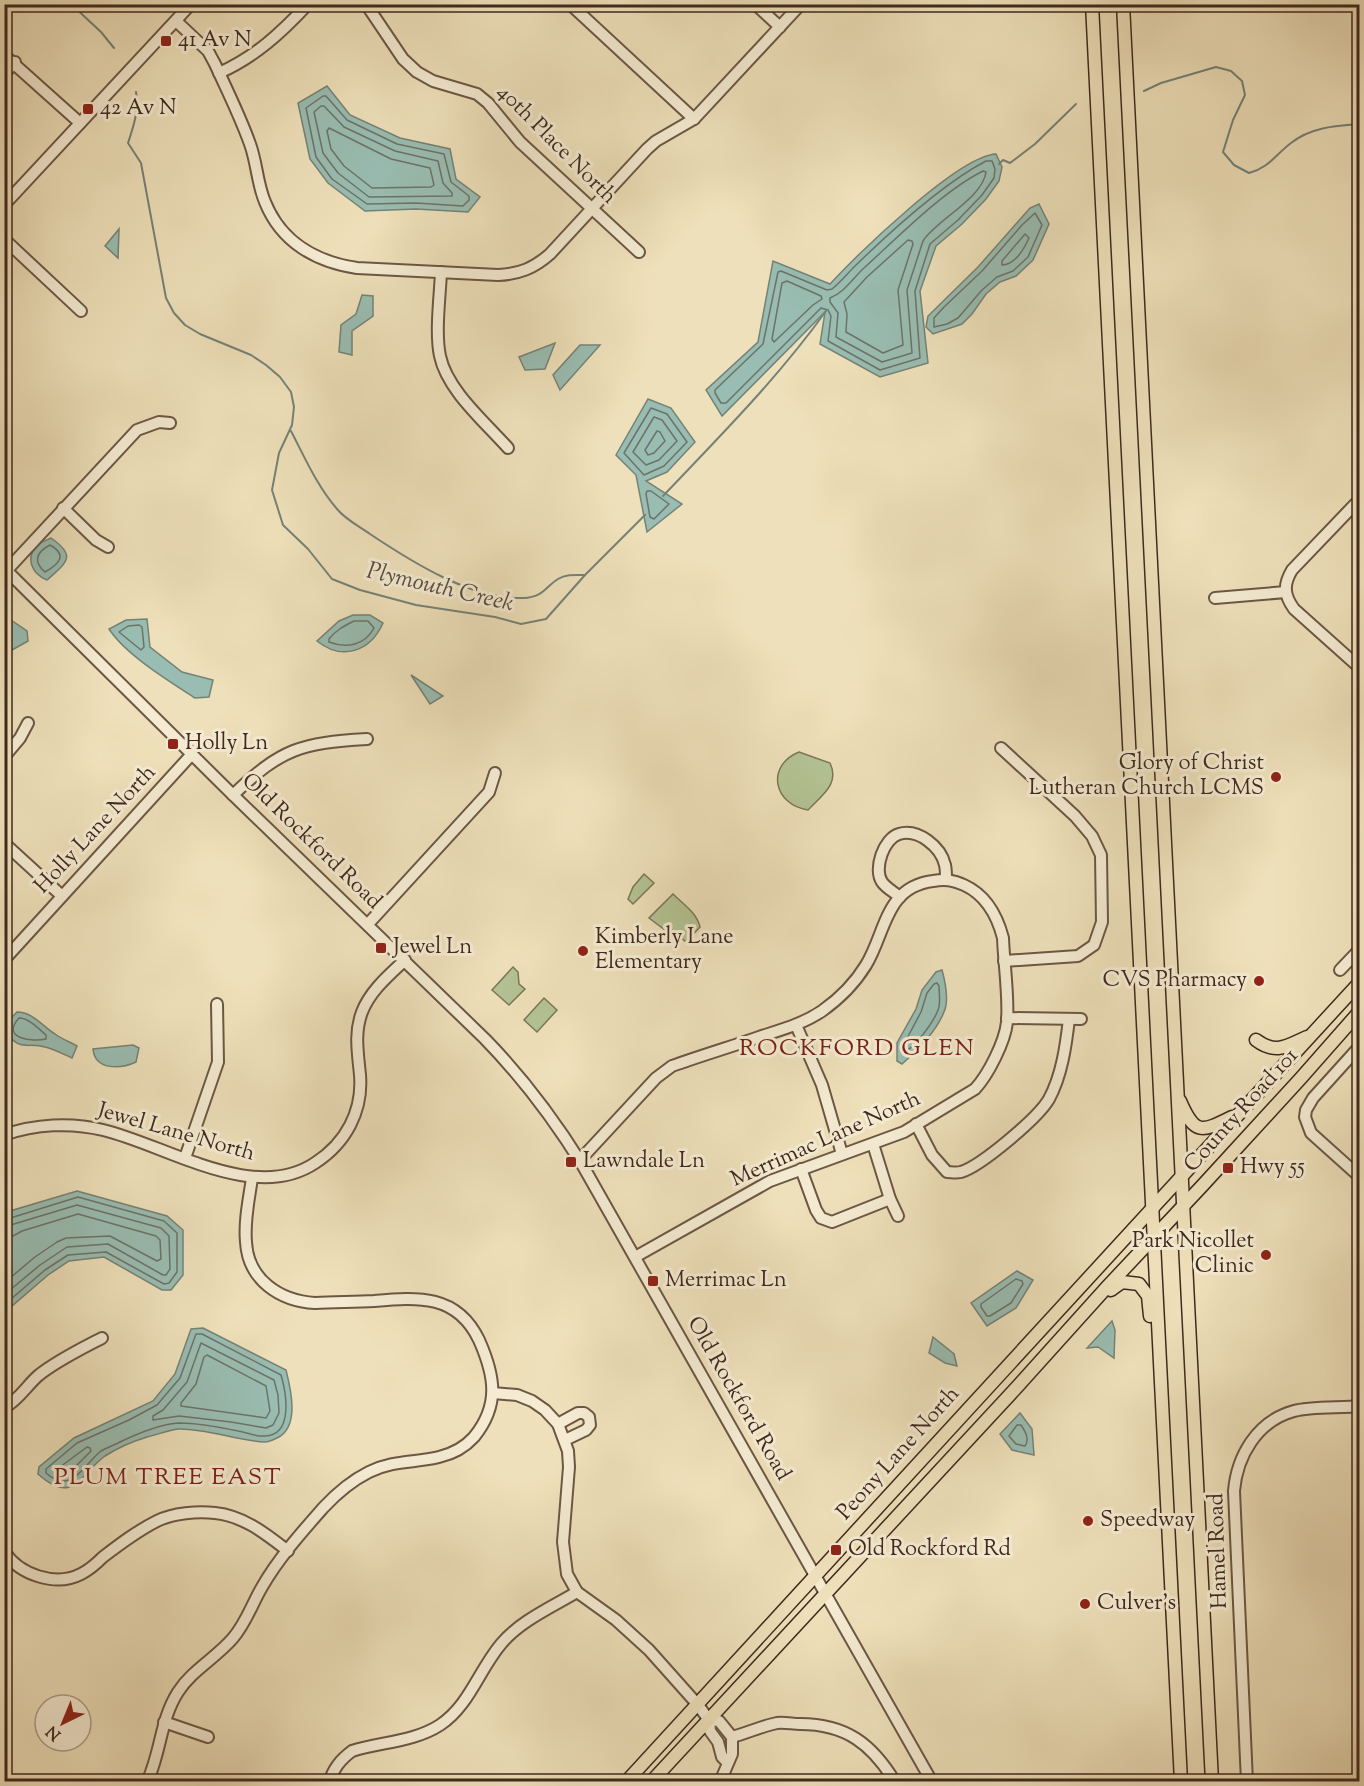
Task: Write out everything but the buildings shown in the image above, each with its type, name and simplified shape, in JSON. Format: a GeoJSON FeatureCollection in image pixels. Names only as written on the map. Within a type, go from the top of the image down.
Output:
{"type":"FeatureCollection","features":[{"type":"Feature","properties":{"kind":"main road"},"geometry":{"type":"LineString","coordinates":[[1092,4],[1180,1782]]}},
{"type":"Feature","properties":{"kind":"main road"},"geometry":{"type":"LineString","coordinates":[[1123,4],[1212,1782]]}},
{"type":"Feature","properties":{"kind":"main road","name":"County Road 101"},"geometry":{"type":"LineString","coordinates":[[1152,1206],[1359,982]]}},
{"type":"Feature","properties":{"kind":"main road","name":"County Road 101"},"geometry":{"type":"LineString","coordinates":[[1154,1237],[1301,1078],[1359,1011]]}},
{"type":"Feature","properties":{"kind":"main road"},"geometry":{"type":"LineString","coordinates":[[1256,1040],[1264,1047],[1276,1049],[1311,1035]]}},
{"type":"Feature","properties":{"kind":"main road"},"geometry":{"type":"LineString","coordinates":[[1177,1093],[1188,1119],[1198,1127],[1213,1127],[1239,1114]]}},
{"type":"Feature","properties":{"kind":"main road","name":"Peony Lane North"},"geometry":{"type":"LineString","coordinates":[[626,1782],[1152,1206]]}},
{"type":"Feature","properties":{"kind":"main road","name":"Peony Lane North"},"geometry":{"type":"LineString","coordinates":[[651,1782],[1154,1237]]}},
{"type":"Feature","properties":{"kind":"main road"},"geometry":{"type":"LineString","coordinates":[[1047,1354],[1060,1345],[1109,1291],[1122,1282],[1139,1284],[1146,1290],[1148,1296],[1162,1406]]}},
{"type":"Feature","properties":{"kind":"street"},"geometry":{"type":"LineString","coordinates":[[4,205],[191,4]]}},
{"type":"Feature","properties":{"kind":"street"},"geometry":{"type":"LineString","coordinates":[[219,73],[250,57],[270,42],[308,4]]}},
{"type":"Feature","properties":{"kind":"street","name":"40th Place North"},"geometry":{"type":"LineString","coordinates":[[366,4],[403,59],[417,72],[433,81],[477,94],[488,103],[520,142],[639,252]]}},
{"type":"Feature","properties":{"kind":"street"},"geometry":{"type":"LineString","coordinates":[[570,4],[694,119]]}},
{"type":"Feature","properties":{"kind":"street"},"geometry":{"type":"LineString","coordinates":[[755,4],[780,27]]}},
{"type":"Feature","properties":{"kind":"street"},"geometry":{"type":"LineString","coordinates":[[176,21],[208,51],[251,146],[265,201],[274,220],[293,242],[319,258],[338,265],[357,268],[498,275],[527,270],[550,254],[656,141],[694,119],[801,4]]}},
{"type":"Feature","properties":{"kind":"street"},"geometry":{"type":"LineString","coordinates":[[4,55],[80,123]]}},
{"type":"Feature","properties":{"kind":"street"},"geometry":{"type":"LineString","coordinates":[[4,74],[15,63]]}},
{"type":"Feature","properties":{"kind":"street"},"geometry":{"type":"LineString","coordinates":[[4,238],[81,311]]}},
{"type":"Feature","properties":{"kind":"street"},"geometry":{"type":"LineString","coordinates":[[441,272],[438,339],[443,367],[457,391],[508,448]]}},
{"type":"Feature","properties":{"kind":"street"},"geometry":{"type":"LineString","coordinates":[[6,569],[136,430],[159,422],[170,423]]}},
{"type":"Feature","properties":{"kind":"street"},"geometry":{"type":"LineString","coordinates":[[1359,499],[1292,570],[1286,583],[1288,600],[1294,609],[1359,668]]}},
{"type":"Feature","properties":{"kind":"street"},"geometry":{"type":"LineString","coordinates":[[63,508],[96,540],[108,547]]}},
{"type":"Feature","properties":{"kind":"street","name":"Old Rockford Road"},"geometry":{"type":"LineString","coordinates":[[6,569],[233,795],[510,1064],[580,1160],[932,1782]]}},
{"type":"Feature","properties":{"kind":"street"},"geometry":{"type":"LineString","coordinates":[[1215,598],[1286,591]]}},
{"type":"Feature","properties":{"kind":"street"},"geometry":{"type":"LineString","coordinates":[[4,757],[20,738],[28,723]]}},
{"type":"Feature","properties":{"kind":"street"},"geometry":{"type":"LineString","coordinates":[[233,795],[263,767],[285,753],[315,743],[367,739]]}},
{"type":"Feature","properties":{"kind":"street"},"geometry":{"type":"LineString","coordinates":[[1001,748],[1076,816],[1092,836],[1101,855],[1102,900],[1102,922],[1099,934],[1094,945],[1078,956],[1004,961]]}},
{"type":"Feature","properties":{"kind":"street","name":"Holly Lane North"},"geometry":{"type":"LineString","coordinates":[[4,960],[192,754]]}},
{"type":"Feature","properties":{"kind":"street"},"geometry":{"type":"LineString","coordinates":[[368,924],[489,792],[495,773]]}},
{"type":"Feature","properties":{"kind":"street"},"geometry":{"type":"LineString","coordinates":[[580,1160],[656,1078],[672,1066],[796,1025],[820,1012],[853,983],[871,956],[890,908],[911,887],[946,879],[945,866],[940,853],[927,840],[912,833],[898,834],[888,842],[878,870],[881,881],[900,897]]}},
{"type":"Feature","properties":{"kind":"street"},"geometry":{"type":"LineString","coordinates":[[4,843],[62,896]]}},
{"type":"Feature","properties":{"kind":"street","name":"Merrimac Lane North"},"geometry":{"type":"LineString","coordinates":[[635,1257],[758,1187],[904,1132],[966,1096],[983,1080],[1002,1038],[1007,1018],[1003,938],[993,911],[984,899],[968,887],[946,879]]}},
{"type":"Feature","properties":{"kind":"street"},"geometry":{"type":"LineString","coordinates":[[1340,970],[1359,949]]}},
{"type":"Feature","properties":{"kind":"street","name":"Jewel Lane North"},"geometry":{"type":"LineString","coordinates":[[4,1135],[35,1127],[80,1126],[121,1135],[185,1158],[252,1178],[280,1177],[297,1172],[314,1164],[329,1153],[351,1126],[360,1094],[356,1043],[362,1012],[369,997],[405,960]]}},
{"type":"Feature","properties":{"kind":"street"},"geometry":{"type":"LineString","coordinates":[[185,1158],[218,1062],[217,1004]]}},
{"type":"Feature","properties":{"kind":"street"},"geometry":{"type":"LineString","coordinates":[[1007,1018],[1081,1019]]}},
{"type":"Feature","properties":{"kind":"street"},"geometry":{"type":"LineString","coordinates":[[916,1124],[932,1155],[947,1172],[959,1172],[971,1167],[1000,1147],[1036,1115],[1049,1099],[1066,1045],[1069,1019]]}},
{"type":"Feature","properties":{"kind":"street"},"geometry":{"type":"LineString","coordinates":[[796,1025],[822,1085],[842,1154]]}},
{"type":"Feature","properties":{"kind":"street","name":"County Road 101"},"geometry":{"type":"LineString","coordinates":[[1359,1046],[1313,1098],[1306,1110],[1306,1125],[1311,1133],[1359,1177]]}},
{"type":"Feature","properties":{"kind":"street"},"geometry":{"type":"LineString","coordinates":[[873,1143],[890,1199],[898,1216]]}},
{"type":"Feature","properties":{"kind":"street"},"geometry":{"type":"LineString","coordinates":[[801,1169],[816,1210],[821,1218],[832,1222],[890,1199]]}},
{"type":"Feature","properties":{"kind":"street"},"geometry":{"type":"LineString","coordinates":[[147,1782],[164,1722],[178,1692],[191,1676],[233,1638],[250,1612],[261,1588],[322,1509],[350,1483],[369,1472],[390,1465],[451,1454],[472,1440],[487,1418],[493,1393],[489,1367],[474,1330],[454,1310],[441,1303],[412,1298],[300,1302],[274,1292],[263,1282],[248,1257],[246,1244],[252,1178]]}},
{"type":"Feature","properties":{"kind":"street"},"geometry":{"type":"LineString","coordinates":[[4,1408],[19,1397],[48,1368],[102,1338]]}},
{"type":"Feature","properties":{"kind":"street"},"geometry":{"type":"LineString","coordinates":[[493,1393],[517,1395],[532,1401],[545,1410],[558,1424],[568,1451],[569,1467],[564,1558],[567,1574],[577,1592],[616,1620],[649,1650],[698,1705],[709,1720],[710,1731],[727,1762]]}},
{"type":"Feature","properties":{"kind":"street","name":"Hamel Road"},"geometry":{"type":"LineString","coordinates":[[1247,1782],[1234,1491],[1236,1471],[1243,1454],[1257,1433],[1294,1410],[1359,1406]]}},
{"type":"Feature","properties":{"kind":"street"},"geometry":{"type":"LineString","coordinates":[[558,1424],[578,1413],[584,1413],[589,1417],[590,1425],[586,1430],[565,1440]]}},
{"type":"Feature","properties":{"kind":"street"},"geometry":{"type":"LineString","coordinates":[[4,1551],[32,1575],[63,1580],[82,1574],[131,1536],[159,1520],[185,1514],[215,1513],[236,1517],[288,1551]]}},
{"type":"Feature","properties":{"kind":"street"},"geometry":{"type":"LineString","coordinates":[[330,1782],[334,1769],[352,1751],[413,1737],[428,1732],[445,1722],[459,1708],[501,1644],[522,1626],[577,1592]]}},
{"type":"Feature","properties":{"kind":"street"},"geometry":{"type":"LineString","coordinates":[[709,1720],[719,1721],[732,1737],[732,1754],[720,1782]]}},
{"type":"Feature","properties":{"kind":"street"},"geometry":{"type":"LineString","coordinates":[[164,1722],[208,1737]]}},
{"type":"Feature","properties":{"kind":"street"},"geometry":{"type":"LineString","coordinates":[[732,1737],[778,1723],[826,1725],[846,1732],[861,1741],[875,1754],[895,1782]]}},
{"type":"Feature","properties":{"kind":"green space"},"geometry":{"type":"Polygon","coordinates":[[[799,752],[830,763],[833,770],[828,789],[808,810],[796,807],[787,801],[778,784],[781,766],[788,758],[799,752]]]}},
{"type":"Feature","properties":{"kind":"green space"},"geometry":{"type":"Polygon","coordinates":[[[644,874],[654,883],[633,904],[628,899],[633,887],[644,874]]]}},
{"type":"Feature","properties":{"kind":"green space"},"geometry":{"type":"Polygon","coordinates":[[[673,894],[693,913],[700,927],[686,942],[672,930],[669,933],[649,918],[673,894]]]}},
{"type":"Feature","properties":{"kind":"green space"},"geometry":{"type":"Polygon","coordinates":[[[513,967],[518,972],[519,984],[525,989],[509,1005],[492,990],[513,967]]]}},
{"type":"Feature","properties":{"kind":"green space"},"geometry":{"type":"Polygon","coordinates":[[[544,998],[557,1010],[537,1032],[524,1020],[544,998]]]}},
{"type":"Feature","properties":{"kind":"water"},"geometry":{"type":"Polygon","coordinates":[[[327,86],[350,115],[400,138],[450,149],[456,179],[480,197],[468,212],[416,209],[365,211],[328,183],[310,159],[298,103],[327,86]]]}},
{"type":"Feature","properties":{"kind":"water"},"geometry":{"type":"Polygon","coordinates":[[[996,154],[1002,167],[999,181],[986,199],[962,224],[936,246],[920,291],[928,363],[880,377],[820,344],[825,312],[722,416],[706,390],[758,342],[773,261],[830,284],[862,251],[934,188],[979,159],[996,154]]]}},
{"type":"Feature","properties":{"kind":"water"},"geometry":{"type":"Polygon","coordinates":[[[1039,204],[1049,224],[1033,260],[1016,276],[1000,282],[986,294],[962,324],[933,334],[926,327],[928,316],[978,267],[1030,208],[1039,204]]]}},
{"type":"Feature","properties":{"kind":"water"},"geometry":{"type":"Polygon","coordinates":[[[119,229],[118,258],[105,246],[119,229]]]}},
{"type":"Feature","properties":{"kind":"water"},"geometry":{"type":"Polygon","coordinates":[[[362,295],[373,296],[373,316],[352,331],[352,355],[339,352],[341,325],[356,314],[362,295]]]}},
{"type":"Feature","properties":{"kind":"water"},"geometry":{"type":"Polygon","coordinates":[[[555,343],[545,369],[525,370],[519,357],[555,343]]]}},
{"type":"Feature","properties":{"kind":"water"},"geometry":{"type":"Polygon","coordinates":[[[580,345],[600,345],[560,390],[553,375],[580,345]]]}},
{"type":"Feature","properties":{"kind":"water"},"geometry":{"type":"Polygon","coordinates":[[[648,399],[671,408],[695,442],[667,472],[646,481],[682,504],[647,532],[636,475],[616,455],[648,399]]]}},
{"type":"Feature","properties":{"kind":"water"},"geometry":{"type":"Polygon","coordinates":[[[51,538],[64,550],[66,559],[64,564],[47,580],[37,574],[32,565],[31,555],[38,545],[51,538]]]}},
{"type":"Feature","properties":{"kind":"water"},"geometry":{"type":"Polygon","coordinates":[[[353,615],[370,615],[383,623],[371,641],[363,647],[345,652],[336,651],[317,641],[339,621],[353,615]]]}},
{"type":"Feature","properties":{"kind":"water"},"geometry":{"type":"Polygon","coordinates":[[[5,616],[27,631],[28,641],[5,654],[5,616]]]}},
{"type":"Feature","properties":{"kind":"water"},"geometry":{"type":"Polygon","coordinates":[[[147,619],[150,647],[182,672],[213,680],[209,697],[195,698],[161,676],[137,658],[109,629],[126,620],[147,619]]]}},
{"type":"Feature","properties":{"kind":"water"},"geometry":{"type":"Polygon","coordinates":[[[411,675],[443,696],[430,704],[411,675]]]}},
{"type":"Feature","properties":{"kind":"water"},"geometry":{"type":"Polygon","coordinates":[[[942,970],[946,997],[944,1012],[931,1034],[902,1064],[897,1061],[897,1043],[916,1009],[922,990],[936,972],[942,970]]]}},
{"type":"Feature","properties":{"kind":"water"},"geometry":{"type":"Polygon","coordinates":[[[17,1012],[28,1014],[58,1036],[77,1046],[72,1058],[48,1048],[20,1044],[12,1039],[7,1033],[9,1020],[17,1012]]]}},
{"type":"Feature","properties":{"kind":"water"},"geometry":{"type":"Polygon","coordinates":[[[133,1045],[139,1048],[136,1062],[116,1067],[104,1065],[98,1061],[93,1049],[133,1045]]]}},
{"type":"Feature","properties":{"kind":"water"},"geometry":{"type":"Polygon","coordinates":[[[77,1191],[167,1216],[183,1230],[183,1275],[171,1290],[162,1290],[104,1257],[69,1261],[48,1275],[5,1312],[5,1216],[10,1211],[77,1191]]]}},
{"type":"Feature","properties":{"kind":"water"},"geometry":{"type":"Polygon","coordinates":[[[1017,1271],[1033,1280],[1016,1308],[987,1326],[971,1303],[1017,1271]]]}},
{"type":"Feature","properties":{"kind":"water"},"geometry":{"type":"Polygon","coordinates":[[[1112,1321],[1115,1330],[1114,1358],[1098,1347],[1087,1348],[1112,1321]]]}},
{"type":"Feature","properties":{"kind":"water"},"geometry":{"type":"Polygon","coordinates":[[[203,1328],[286,1370],[292,1407],[289,1426],[284,1433],[276,1439],[265,1442],[199,1430],[178,1429],[125,1445],[105,1456],[75,1484],[68,1487],[50,1483],[38,1474],[39,1467],[74,1438],[153,1401],[175,1374],[191,1329],[203,1328]]]}},
{"type":"Feature","properties":{"kind":"water"},"geometry":{"type":"Polygon","coordinates":[[[933,1337],[954,1354],[957,1366],[945,1363],[929,1353],[933,1337]]]}},
{"type":"Feature","properties":{"kind":"water"},"geometry":{"type":"Polygon","coordinates":[[[1020,1413],[1032,1429],[1034,1455],[1012,1450],[1000,1434],[1020,1413]]]}},
{"type":"Feature","properties":{"kind":"waterway","name":"Plymouth Creek"},"geometry":{"type":"LineString","coordinates":[[71,4],[101,32],[114,48]]}},
{"type":"Feature","properties":{"kind":"waterway","name":"Plymouth Creek"},"geometry":{"type":"LineString","coordinates":[[1144,91],[1161,83],[1216,67],[1231,71],[1242,81],[1245,95],[1233,120],[1223,152],[1234,165],[1249,173],[1267,164],[1291,143],[1307,134],[1324,128],[1360,124]]}},
{"type":"Feature","properties":{"kind":"waterway","name":"Plymouth Creek"},"geometry":{"type":"LineString","coordinates":[[136,92],[134,124],[128,143],[141,163],[166,298],[174,313],[185,325],[200,334],[251,355],[280,377],[291,392],[294,407],[292,425],[279,453],[272,490],[283,525],[308,549],[332,579],[360,590],[416,605],[495,617],[521,624],[546,619],[585,575],[645,515]]}},
{"type":"Feature","properties":{"kind":"waterway","name":"Plymouth Creek"},"geometry":{"type":"LineString","coordinates":[[999,164],[1003,160],[1010,163],[1035,144],[1076,104]]}},
{"type":"Feature","properties":{"kind":"waterway","name":"Plymouth Creek"},"geometry":{"type":"LineString","coordinates":[[663,496],[768,383],[826,311]]}},
{"type":"Feature","properties":{"kind":"waterway","name":"Plymouth Creek"},"geometry":{"type":"LineString","coordinates":[[291,431],[317,481],[341,513],[387,545],[443,577],[483,593],[523,598],[540,594],[561,577],[585,575]]}},
{"type":"Feature","properties":{"kind":"place","name":"41 Av N"},"geometry":{"type":"Point","coordinates":[166,41]}},
{"type":"Feature","properties":{"kind":"place","name":"42 Av N"},"geometry":{"type":"Point","coordinates":[88,109]}},
{"type":"Feature","properties":{"kind":"place","name":"Holly Ln"},"geometry":{"type":"Point","coordinates":[173,744]}},
{"type":"Feature","properties":{"kind":"place","name":"Glory of Christ Lutheran Church LCMS"},"geometry":{"type":"Point","coordinates":[1276,777]}},
{"type":"Feature","properties":{"kind":"place","name":"Jewel Ln"},"geometry":{"type":"Point","coordinates":[381,948]}},
{"type":"Feature","properties":{"kind":"place","name":"Kimberly Lane Elementary"},"geometry":{"type":"Point","coordinates":[583,951]}},
{"type":"Feature","properties":{"kind":"place","name":"CVS Pharmacy"},"geometry":{"type":"Point","coordinates":[1259,981]}},
{"type":"Feature","properties":{"kind":"place","name":"Lawndale Ln"},"geometry":{"type":"Point","coordinates":[571,1162]}},
{"type":"Feature","properties":{"kind":"place","name":"Hwy 55"},"geometry":{"type":"Point","coordinates":[1228,1168]}},
{"type":"Feature","properties":{"kind":"place","name":"Park Nicollet Clinic"},"geometry":{"type":"Point","coordinates":[1266,1255]}},
{"type":"Feature","properties":{"kind":"place","name":"Merrimac Ln"},"geometry":{"type":"Point","coordinates":[653,1281]}},
{"type":"Feature","properties":{"kind":"place","name":"Speedway"},"geometry":{"type":"Point","coordinates":[1088,1521]}},
{"type":"Feature","properties":{"kind":"place","name":"Old Rockford Rd"},"geometry":{"type":"Point","coordinates":[836,1550]}},
{"type":"Feature","properties":{"kind":"place","name":"Culver's"},"geometry":{"type":"Point","coordinates":[1085,1604]}},
{"type":"Feature","properties":{"kind":"district","name":"ROCKFORD GLEN"},"geometry":{"type":"Point","coordinates":[857,1049]}},
{"type":"Feature","properties":{"kind":"district","name":"PLUM TREE EAST"},"geometry":{"type":"Point","coordinates":[168,1478]}}]}
